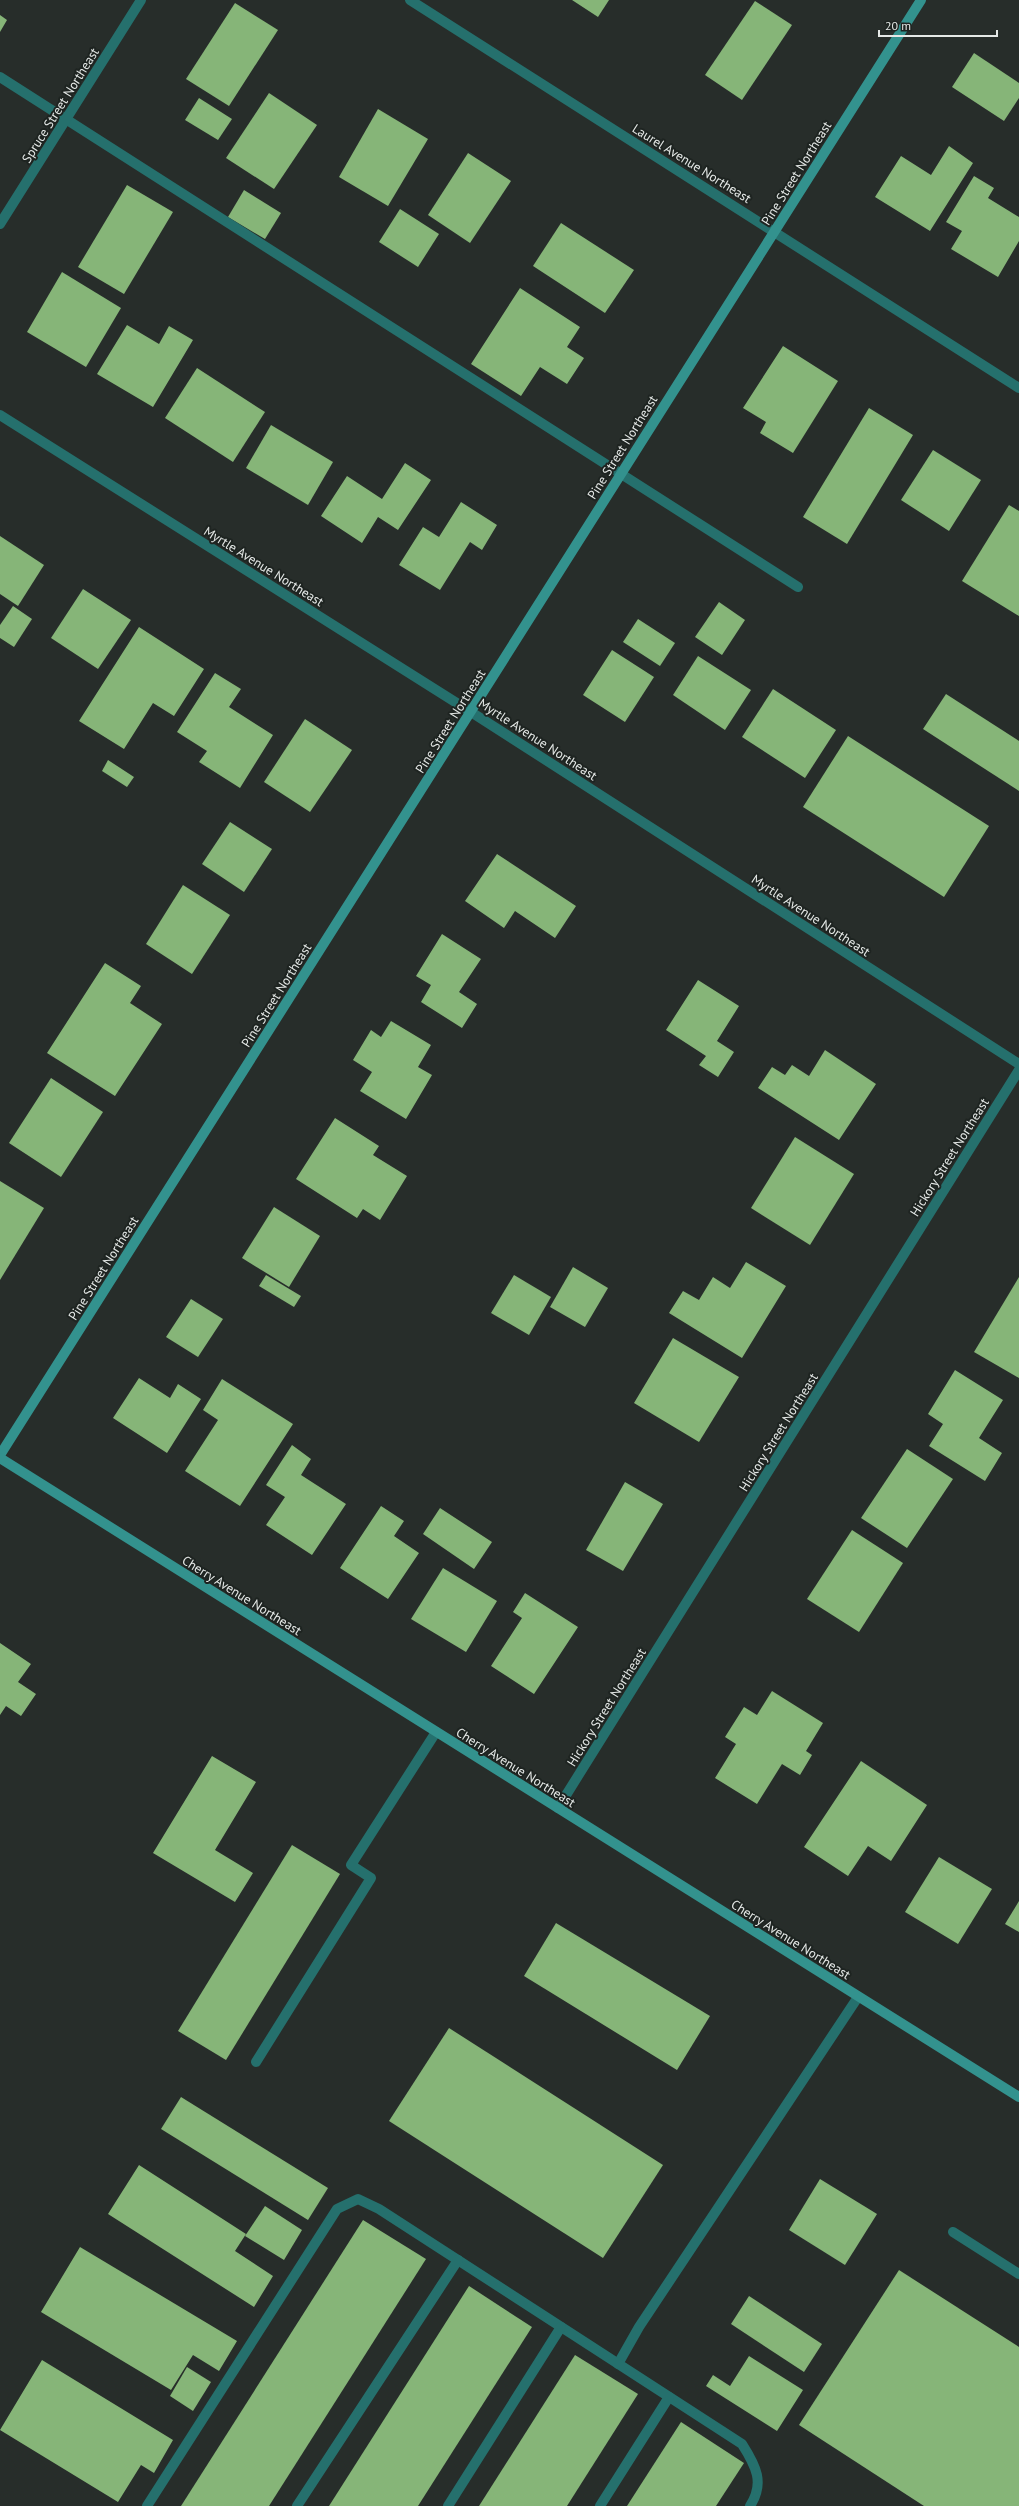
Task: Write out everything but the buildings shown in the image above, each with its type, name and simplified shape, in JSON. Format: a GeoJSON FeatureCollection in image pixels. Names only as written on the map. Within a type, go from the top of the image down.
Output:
{"type":"FeatureCollection","features":[{"type":"Feature","properties":{"kind":"main road","name":"Pine Street Northeast"},"geometry":{"type":"LineString","coordinates":[[0,1456],[471,712],[621,472],[921,0]]}},
{"type":"Feature","properties":{"kind":"main road","name":"Cherry Avenue Northeast"},"geometry":{"type":"LineString","coordinates":[[0,1456],[436,1732],[1019,2097]]}},
{"type":"Feature","properties":{"kind":"street","name":"Spruce Street Northeast"},"geometry":{"type":"LineString","coordinates":[[0,224],[141,0]]}},
{"type":"Feature","properties":{"kind":"street","name":"Laurel Avenue Northeast"},"geometry":{"type":"LineString","coordinates":[[410,0],[775,231],[1019,388]]}},
{"type":"Feature","properties":{"kind":"street"},"geometry":{"type":"LineString","coordinates":[[0,77],[621,472],[798,587]]}},
{"type":"Feature","properties":{"kind":"street","name":"Myrtle Avenue Northeast"},"geometry":{"type":"LineString","coordinates":[[0,414],[471,712],[1019,1064]]}},
{"type":"Feature","properties":{"kind":"street","name":"Hickory Street Northeast"},"geometry":{"type":"LineString","coordinates":[[558,1808],[1019,1070]]}},
{"type":"Feature","properties":{"kind":"street"},"geometry":{"type":"LineString","coordinates":[[256,2062],[371,1878],[351,1865],[436,1732]]}},
{"type":"Feature","properties":{"kind":"street"},"geometry":{"type":"LineString","coordinates":[[618,2364],[644,2321],[858,1997]]}},
{"type":"Feature","properties":{"kind":"street"},"geometry":{"type":"LineString","coordinates":[[147,2506],[337,2209],[358,2199],[380,2209],[742,2444],[756,2465],[758,2494],[750,2506]]}},
{"type":"Feature","properties":{"kind":"street"},"geometry":{"type":"LineString","coordinates":[[953,2232],[1019,2274]]}},
{"type":"Feature","properties":{"kind":"street"},"geometry":{"type":"LineString","coordinates":[[297,2506],[458,2260]]}},
{"type":"Feature","properties":{"kind":"street"},"geometry":{"type":"LineString","coordinates":[[448,2506],[561,2327]]}},
{"type":"Feature","properties":{"kind":"street"},"geometry":{"type":"LineString","coordinates":[[600,2506],[669,2397]]}}]}
